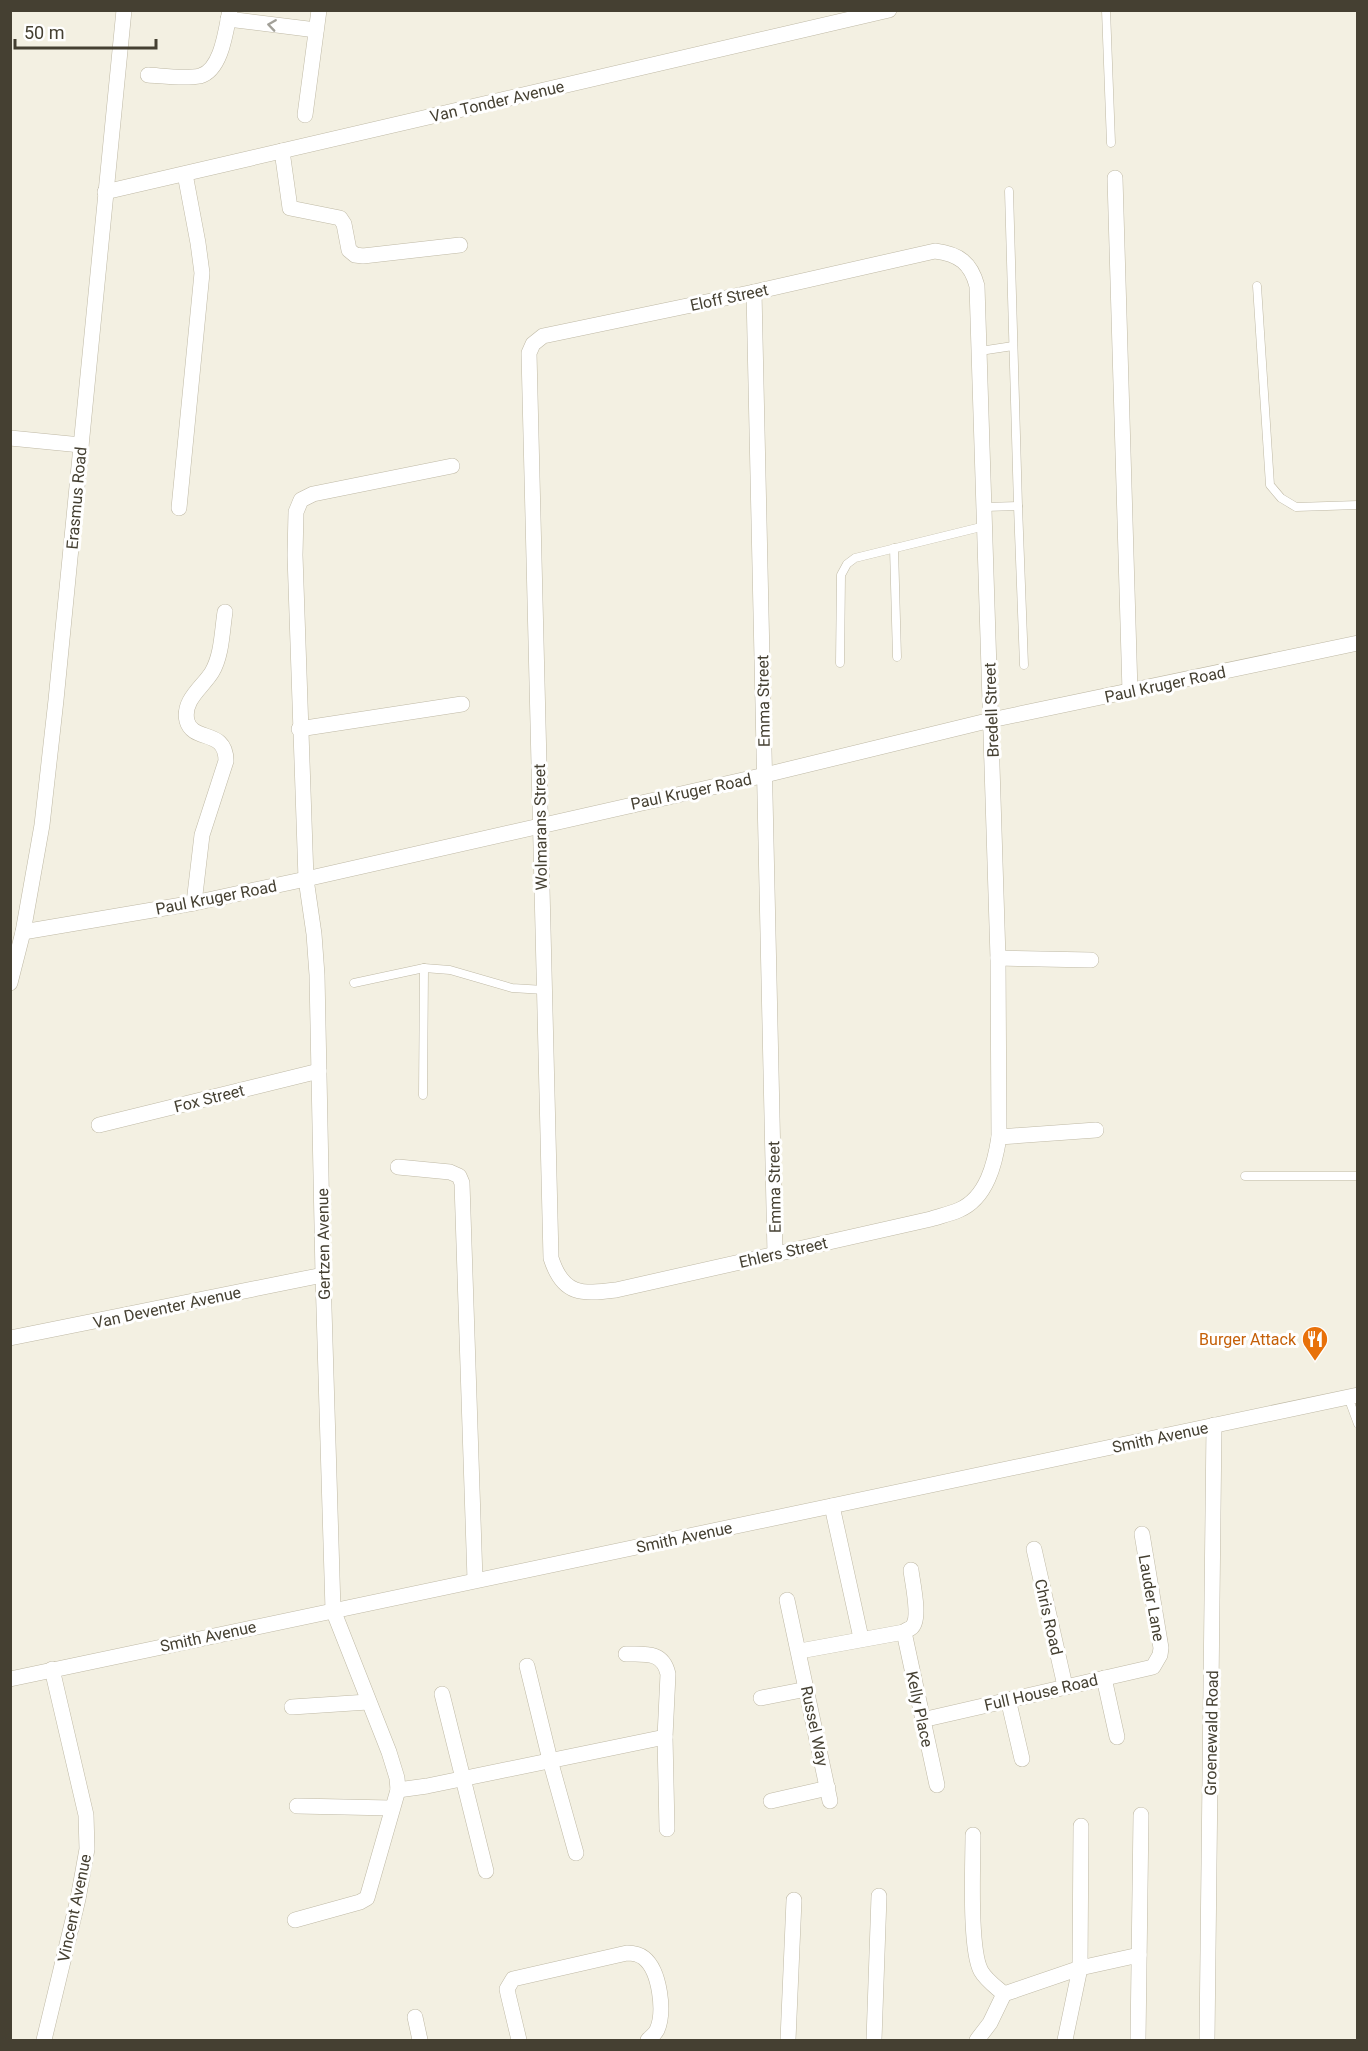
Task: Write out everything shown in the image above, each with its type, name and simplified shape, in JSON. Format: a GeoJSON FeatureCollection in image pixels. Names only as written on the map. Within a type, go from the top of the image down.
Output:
{"type":"FeatureCollection","features":[{"type":"Feature","properties":{"kind":"street","name":"Erasmus Road"},"geometry":{"type":"LineString","coordinates":[[10,983],[23,932],[44,813],[124,10]]}},
{"type":"Feature","properties":{"kind":"street"},"geometry":{"type":"LineString","coordinates":[[305,115],[319,10]]}},
{"type":"Feature","properties":{"kind":"street","name":"Van Tonder Avenue"},"geometry":{"type":"LineString","coordinates":[[105,192],[889,10]]}},
{"type":"Feature","properties":{"kind":"street"},"geometry":{"type":"LineString","coordinates":[[148,75],[185,77],[200,76],[209,72],[218,58],[229,15],[316,30]]}},
{"type":"Feature","properties":{"kind":"street"},"geometry":{"type":"LineString","coordinates":[[282,151],[290,208],[340,218],[344,224],[349,250],[356,255],[460,245]]}},
{"type":"Feature","properties":{"kind":"street"},"geometry":{"type":"LineString","coordinates":[[179,508],[201,273],[198,243],[185,174]]}},
{"type":"Feature","properties":{"kind":"street"},"geometry":{"type":"LineString","coordinates":[[1115,178],[1130,692]]}},
{"type":"Feature","properties":{"kind":"street","name":"Eloff Street"},"geometry":{"type":"LineString","coordinates":[[529,363],[529,352],[533,344],[543,336],[935,251],[946,252]]}},
{"type":"Feature","properties":{"kind":"street","name":"Bredell Street"},"geometry":{"type":"LineString","coordinates":[[946,252],[958,256],[969,265],[975,276],[980,351],[998,958],[999,1137],[996,1157],[987,1181]]}},
{"type":"Feature","properties":{"kind":"street","name":"Emma Street"},"geometry":{"type":"LineString","coordinates":[[754,292],[775,1254]]}},
{"type":"Feature","properties":{"kind":"street","name":"Wolmarans Street"},"geometry":{"type":"LineString","coordinates":[[529,363],[551,1258],[556,1274],[566,1287]]}},
{"type":"Feature","properties":{"kind":"street"},"geometry":{"type":"LineString","coordinates":[[10,438],[81,445]]}},
{"type":"Feature","properties":{"kind":"street","name":"Gertzen Avenue"},"geometry":{"type":"LineString","coordinates":[[398,1790],[394,1767],[333,1610],[317,975],[313,924],[306,879],[299,729],[294,530],[296,512],[301,500],[314,494],[452,466]]}},
{"type":"Feature","properties":{"kind":"street"},"geometry":{"type":"LineString","coordinates":[[194,903],[202,835],[226,761],[226,750],[219,741],[191,728],[187,721],[188,708],[192,698],[212,672],[217,659],[225,612]]}},
{"type":"Feature","properties":{"kind":"street","name":"Paul Kruger Road"},"geometry":{"type":"LineString","coordinates":[[23,932],[194,903],[306,879],[539,824],[765,775],[992,720],[1358,643]]}},
{"type":"Feature","properties":{"kind":"street"},"geometry":{"type":"LineString","coordinates":[[299,729],[462,704]]}},
{"type":"Feature","properties":{"kind":"street"},"geometry":{"type":"LineString","coordinates":[[998,958],[1091,960]]}},
{"type":"Feature","properties":{"kind":"street","name":"Fox Street"},"geometry":{"type":"LineString","coordinates":[[99,1125],[319,1071]]}},
{"type":"Feature","properties":{"kind":"street"},"geometry":{"type":"LineString","coordinates":[[999,1137],[1096,1130]]}},
{"type":"Feature","properties":{"kind":"street"},"geometry":{"type":"LineString","coordinates":[[398,1167],[450,1172],[459,1176],[462,1183],[475,1580]]}},
{"type":"Feature","properties":{"kind":"street","name":"Ehlers Street"},"geometry":{"type":"LineString","coordinates":[[566,1287],[580,1292],[616,1290],[931,1219],[961,1209],[975,1199],[987,1181]]}},
{"type":"Feature","properties":{"kind":"street","name":"Van Deventer Avenue"},"geometry":{"type":"LineString","coordinates":[[10,1338],[323,1275]]}},
{"type":"Feature","properties":{"kind":"street","name":"Smith Avenue"},"geometry":{"type":"LineString","coordinates":[[10,1678],[1353,1396]]}},
{"type":"Feature","properties":{"kind":"street","name":"Groenewald Road"},"geometry":{"type":"LineString","coordinates":[[1207,2040],[1214,1425]]}},
{"type":"Feature","properties":{"kind":"street"},"geometry":{"type":"LineString","coordinates":[[832,1506],[861,1638]]}},
{"type":"Feature","properties":{"kind":"street","name":"Lauder Lane"},"geometry":{"type":"LineString","coordinates":[[1142,1534],[1161,1647],[1157,1662]]}},
{"type":"Feature","properties":{"kind":"street","name":"Chris Road"},"geometry":{"type":"LineString","coordinates":[[1034,1549],[1065,1686]]}},
{"type":"Feature","properties":{"kind":"street"},"geometry":{"type":"LineString","coordinates":[[800,1651],[861,1638],[904,1632],[912,1627],[916,1618],[911,1570]]}},
{"type":"Feature","properties":{"kind":"street","name":"Russel Way"},"geometry":{"type":"LineString","coordinates":[[771,1801],[829,1795],[788,1600]]}},
{"type":"Feature","properties":{"kind":"street","name":"Kelly Place"},"geometry":{"type":"LineString","coordinates":[[904,1632],[937,1785]]}},
{"type":"Feature","properties":{"kind":"street"},"geometry":{"type":"LineString","coordinates":[[626,1654],[650,1654],[660,1658],[666,1665],[668,1674],[665,1737],[667,1829]]}},
{"type":"Feature","properties":{"kind":"street","name":"Full House Road"},"geometry":{"type":"LineString","coordinates":[[922,1720],[1143,1670],[1153,1667],[1157,1662]]}},
{"type":"Feature","properties":{"kind":"street"},"geometry":{"type":"LineString","coordinates":[[527,1666],[576,1853]]}},
{"type":"Feature","properties":{"kind":"street","name":"Vincent Avenue"},"geometry":{"type":"LineString","coordinates":[[44,2040],[78,1899],[87,1849],[86,1815],[52,1669]]}},
{"type":"Feature","properties":{"kind":"street"},"geometry":{"type":"LineString","coordinates":[[1104,1678],[1117,1737]]}},
{"type":"Feature","properties":{"kind":"street"},"geometry":{"type":"LineString","coordinates":[[761,1698],[807,1689]]}},
{"type":"Feature","properties":{"kind":"street"},"geometry":{"type":"LineString","coordinates":[[442,1694],[486,1871]]}},
{"type":"Feature","properties":{"kind":"street"},"geometry":{"type":"LineString","coordinates":[[1008,1700],[1023,1759]]}},
{"type":"Feature","properties":{"kind":"street"},"geometry":{"type":"LineString","coordinates":[[292,1707],[368,1702]]}},
{"type":"Feature","properties":{"kind":"street"},"geometry":{"type":"LineString","coordinates":[[295,1920],[367,1898],[398,1790],[665,1737]]}},
{"type":"Feature","properties":{"kind":"street"},"geometry":{"type":"LineString","coordinates":[[297,1806],[391,1808]]}},
{"type":"Feature","properties":{"kind":"street"},"geometry":{"type":"LineString","coordinates":[[1138,2040],[1142,1815]]}},
{"type":"Feature","properties":{"kind":"street"},"geometry":{"type":"LineString","coordinates":[[1065,2040],[1080,1968],[1081,1826]]}},
{"type":"Feature","properties":{"kind":"street"},"geometry":{"type":"LineString","coordinates":[[973,1835],[976,1957],[981,1971],[1004,1994]]}},
{"type":"Feature","properties":{"kind":"street"},"geometry":{"type":"LineString","coordinates":[[874,2040],[879,1896]]}},
{"type":"Feature","properties":{"kind":"street"},"geometry":{"type":"LineString","coordinates":[[788,2040],[794,1900]]}},
{"type":"Feature","properties":{"kind":"street"},"geometry":{"type":"LineString","coordinates":[[519,2040],[507,1989],[513,1979],[627,1953],[638,1954],[655,1972],[659,1990],[659,2019],[657,2030],[648,2040]]}},
{"type":"Feature","properties":{"kind":"street"},"geometry":{"type":"LineString","coordinates":[[977,2040],[990,2023],[1004,1994],[1080,1968],[1139,1955]]}},
{"type":"Feature","properties":{"kind":"street"},"geometry":{"type":"LineString","coordinates":[[415,2017],[420,2040]]}},
{"type":"Feature","properties":{"kind":"lane"},"geometry":{"type":"LineString","coordinates":[[1106,10],[1111,143]]}},
{"type":"Feature","properties":{"kind":"lane"},"geometry":{"type":"LineString","coordinates":[[1009,191],[1024,665]]}},
{"type":"Feature","properties":{"kind":"lane"},"geometry":{"type":"LineString","coordinates":[[1257,286],[1270,485],[1281,498],[1296,507],[1358,505]]}},
{"type":"Feature","properties":{"kind":"lane"},"geometry":{"type":"LineString","coordinates":[[980,351],[1013,346]]}},
{"type":"Feature","properties":{"kind":"lane"},"geometry":{"type":"LineString","coordinates":[[985,507],[1018,506]]}},
{"type":"Feature","properties":{"kind":"lane"},"geometry":{"type":"LineString","coordinates":[[840,663],[841,575],[847,564],[855,558],[985,526]]}},
{"type":"Feature","properties":{"kind":"lane"},"geometry":{"type":"LineString","coordinates":[[894,548],[897,657]]}},
{"type":"Feature","properties":{"kind":"lane"},"geometry":{"type":"LineString","coordinates":[[354,983],[424,968],[450,970],[512,988],[544,990]]}},
{"type":"Feature","properties":{"kind":"lane"},"geometry":{"type":"LineString","coordinates":[[423,1095],[424,968]]}},
{"type":"Feature","properties":{"kind":"lane"},"geometry":{"type":"LineString","coordinates":[[1245,1176],[1358,1176]]}},
{"type":"Feature","properties":{"kind":"lane"},"geometry":{"type":"LineString","coordinates":[[1353,1396],[1358,1424]]}},
{"type":"Feature","properties":{"kind":"place","name":"Burger Attack"},"geometry":{"type":"Point","coordinates":[1315,1362]}}]}
